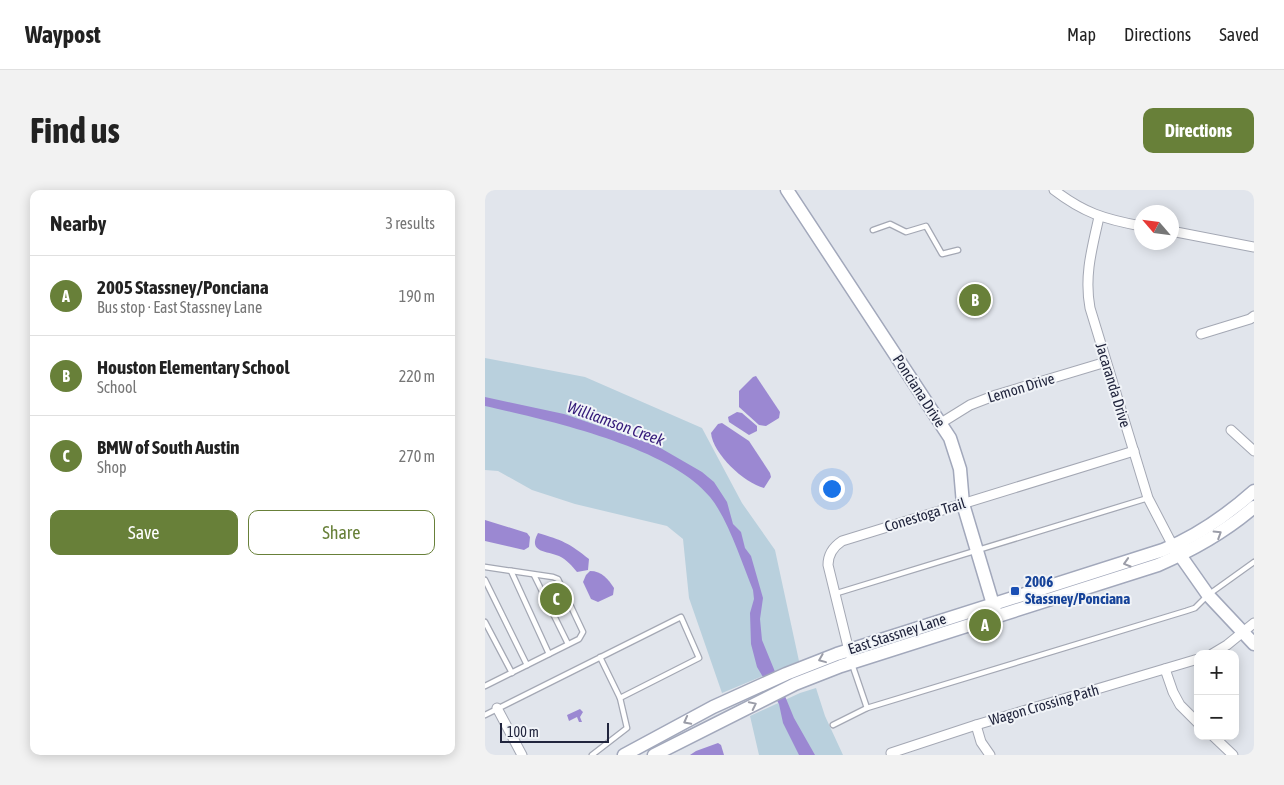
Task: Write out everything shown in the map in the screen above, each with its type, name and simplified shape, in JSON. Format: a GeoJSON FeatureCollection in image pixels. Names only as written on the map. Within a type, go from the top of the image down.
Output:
{"type":"FeatureCollection","features":[{"type":"Feature","properties":{"kind":"main road","name":"Ponciana Drive"},"geometry":{"type":"LineString","coordinates":[[787,190],[950,438],[959,461],[963,504],[994,609]]}},
{"type":"Feature","properties":{"kind":"main road","name":"East Stassney Lane"},"geometry":{"type":"LineString","coordinates":[[1176,551],[1254,491]]}},
{"type":"Feature","properties":{"kind":"main road","name":"East Stassney Lane"},"geometry":{"type":"LineString","coordinates":[[654,755],[668,751],[712,725],[795,684],[994,609],[1132,561],[1176,551],[1224,530],[1254,507]]}},
{"type":"Feature","properties":{"kind":"main road"},"geometry":{"type":"LineString","coordinates":[[1176,551],[1208,595],[1254,644]]}},
{"type":"Feature","properties":{"kind":"main road","name":"East Stassney Lane"},"geometry":{"type":"LineString","coordinates":[[624,755],[713,707],[786,674],[849,649],[994,609]]}},
{"type":"Feature","properties":{"kind":"main road"},"geometry":{"type":"LineString","coordinates":[[662,734],[668,751]]}},
{"type":"Feature","properties":{"kind":"street"},"geometry":{"type":"LineString","coordinates":[[1054,190],[1074,204],[1099,217],[1134,224]]}},
{"type":"Feature","properties":{"kind":"street","name":"Jacaranda Drive"},"geometry":{"type":"LineString","coordinates":[[1099,217],[1087,270],[1087,295],[1133,452],[1149,498],[1176,551]]}},
{"type":"Feature","properties":{"kind":"street"},"geometry":{"type":"LineString","coordinates":[[1179,233],[1254,247]]}},
{"type":"Feature","properties":{"kind":"street"},"geometry":{"type":"LineString","coordinates":[[1201,334],[1250,319],[1254,316]]}},
{"type":"Feature","properties":{"kind":"street","name":"Lemon Drive"},"geometry":{"type":"LineString","coordinates":[[941,423],[970,405],[996,394],[1106,362]]}},
{"type":"Feature","properties":{"kind":"street"},"geometry":{"type":"LineString","coordinates":[[1231,430],[1254,451]]}},
{"type":"Feature","properties":{"kind":"street","name":"Conestoga Trail"},"geometry":{"type":"LineString","coordinates":[[851,663],[828,561],[830,552],[842,540],[1133,452]]}},
{"type":"Feature","properties":{"kind":"street"},"geometry":{"type":"LineString","coordinates":[[1219,650],[1254,623]]}},
{"type":"Feature","properties":{"kind":"street","name":"Wagon Crossing Path"},"geometry":{"type":"LineString","coordinates":[[891,754],[976,725],[1194,660]]}},
{"type":"Feature","properties":{"kind":"street"},"geometry":{"type":"LineString","coordinates":[[1165,669],[1173,692],[1181,705],[1194,718]]}},
{"type":"Feature","properties":{"kind":"street"},"geometry":{"type":"LineString","coordinates":[[497,708],[522,755]]}},
{"type":"Feature","properties":{"kind":"street"},"geometry":{"type":"LineString","coordinates":[[976,725],[981,742],[990,755]]}},
{"type":"Feature","properties":{"kind":"street"},"geometry":{"type":"LineString","coordinates":[[1217,740],[1233,755]]}},
{"type":"Feature","properties":{"kind":"lane"},"geometry":{"type":"LineString","coordinates":[[873,230],[890,224],[906,232],[926,226],[942,254],[958,250]]}},
{"type":"Feature","properties":{"kind":"lane"},"geometry":{"type":"LineString","coordinates":[[835,594],[1149,498]]}},
{"type":"Feature","properties":{"kind":"lane"},"geometry":{"type":"LineString","coordinates":[[833,725],[867,708],[1186,612],[1195,608],[1208,595],[1254,562]]}},
{"type":"Feature","properties":{"kind":"lane"},"geometry":{"type":"LineString","coordinates":[[485,567],[557,579],[583,632],[579,639],[485,686]]}},
{"type":"Feature","properties":{"kind":"lane"},"geometry":{"type":"LineString","coordinates":[[511,571],[549,654]]}},
{"type":"Feature","properties":{"kind":"lane"},"geometry":{"type":"LineString","coordinates":[[534,575],[568,644]]}},
{"type":"Feature","properties":{"kind":"lane"},"geometry":{"type":"LineString","coordinates":[[485,580],[527,665]]}},
{"type":"Feature","properties":{"kind":"lane"},"geometry":{"type":"LineString","coordinates":[[485,715],[681,617],[699,658],[620,698]]}},
{"type":"Feature","properties":{"kind":"lane"},"geometry":{"type":"LineString","coordinates":[[485,622],[512,673]]}},
{"type":"Feature","properties":{"kind":"lane"},"geometry":{"type":"LineString","coordinates":[[592,755],[627,728],[620,698],[600,657]]}},
{"type":"Feature","properties":{"kind":"lane"},"geometry":{"type":"LineString","coordinates":[[851,663],[867,708]]}},
{"type":"Feature","properties":{"kind":"shaded area"},"geometry":{"type":"Polygon","coordinates":[[[485,358],[585,377],[702,428],[742,503],[775,550],[799,661],[722,693],[689,598],[683,539],[667,526],[575,504],[532,490],[498,471],[485,470],[485,358]]]}},
{"type":"Feature","properties":{"kind":"shaded area"},"geometry":{"type":"Polygon","coordinates":[[[756,376],[780,412],[779,418],[766,426],[759,425],[739,407],[739,391],[756,376]]]}},
{"type":"Feature","properties":{"kind":"shaded area"},"geometry":{"type":"Polygon","coordinates":[[[485,397],[564,414],[657,446],[702,472],[714,482],[727,502],[733,524],[741,532],[745,548],[751,556],[763,598],[760,619],[762,640],[794,718],[815,755],[799,755],[783,723],[779,704],[757,667],[751,644],[750,613],[754,599],[753,590],[729,529],[710,497],[691,479],[667,464],[638,450],[573,428],[485,406],[485,397]]]}},
{"type":"Feature","properties":{"kind":"shaded area"},"geometry":{"type":"Polygon","coordinates":[[[737,412],[742,413],[757,426],[757,431],[749,435],[729,422],[728,417],[737,412]]]}},
{"type":"Feature","properties":{"kind":"shaded area"},"geometry":{"type":"Polygon","coordinates":[[[722,423],[749,441],[770,473],[771,477],[764,488],[739,474],[717,450],[711,433],[718,424],[722,423]]]}},
{"type":"Feature","properties":{"kind":"shaded area"},"geometry":{"type":"Polygon","coordinates":[[[485,520],[527,533],[530,537],[529,547],[524,550],[485,541],[485,520]]]}},
{"type":"Feature","properties":{"kind":"shaded area"},"geometry":{"type":"Polygon","coordinates":[[[538,533],[565,543],[589,559],[588,570],[577,572],[562,558],[537,548],[535,540],[538,533]]]}},
{"type":"Feature","properties":{"kind":"shaded area"},"geometry":{"type":"Polygon","coordinates":[[[590,571],[598,572],[607,579],[614,588],[613,595],[598,602],[591,599],[583,582],[590,571]]]}},
{"type":"Feature","properties":{"kind":"shaded area"},"geometry":{"type":"Polygon","coordinates":[[[816,688],[825,716],[843,755],[759,755],[750,716],[800,693],[816,688]]]}},
{"type":"Feature","properties":{"kind":"shaded area"},"geometry":{"type":"Polygon","coordinates":[[[580,709],[583,712],[580,717],[582,722],[579,722],[577,717],[569,721],[567,715],[580,709]]]}},
{"type":"Feature","properties":{"kind":"shaded area"},"geometry":{"type":"Polygon","coordinates":[[[718,743],[721,745],[724,755],[690,755],[696,751],[718,743]]]}},
{"type":"Feature","properties":{"kind":"place","name":"Houston Elementary School"},"geometry":{"type":"Point","coordinates":[975,300]}},
{"type":"Feature","properties":{"kind":"place","name":"2006 Stassney/Ponciana"},"geometry":{"type":"Point","coordinates":[1015,591]}},
{"type":"Feature","properties":{"kind":"place","name":"BMW of South Austin"},"geometry":{"type":"Point","coordinates":[556,599]}},
{"type":"Feature","properties":{"kind":"place","name":"2005 Stassney/Ponciana"},"geometry":{"type":"Point","coordinates":[985,625]}},
{"type":"Feature","properties":{"kind":"water label","name":"Williamson Creek"},"geometry":{"type":"Point","coordinates":[616,423]}}]}
